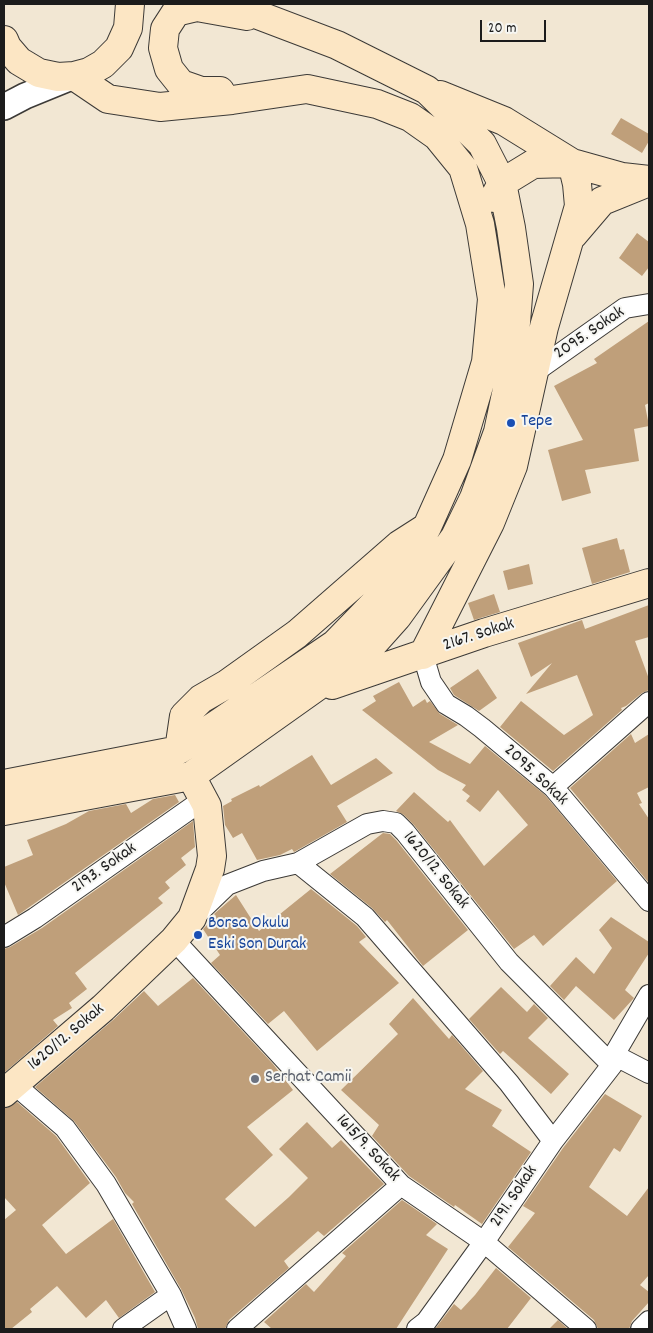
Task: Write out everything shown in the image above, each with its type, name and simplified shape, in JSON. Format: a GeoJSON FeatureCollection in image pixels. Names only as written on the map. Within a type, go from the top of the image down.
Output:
{"type":"FeatureCollection","features":[{"type":"Feature","properties":{"kind":"main road"},"geometry":{"type":"LineString","coordinates":[[4,40],[7,47],[20,61],[38,73],[58,77],[90,72],[103,64],[119,48],[128,28],[130,4]]}},
{"type":"Feature","properties":{"kind":"main road"},"geometry":{"type":"LineString","coordinates":[[229,4],[337,45],[427,90],[504,121],[572,163],[622,177],[649,181]]}},
{"type":"Feature","properties":{"kind":"main road"},"geometry":{"type":"LineString","coordinates":[[4,784],[178,750],[184,716],[201,699],[227,684],[297,634],[399,545],[427,527],[457,460],[486,362],[492,299],[480,224],[463,168],[437,136],[410,117],[377,104],[306,89],[201,91],[181,84],[169,69],[163,48],[165,29],[176,12],[197,7],[270,20]]}},
{"type":"Feature","properties":{"kind":"main road"},"geometry":{"type":"LineString","coordinates":[[74,76],[108,99],[160,107],[232,100],[306,89]]}},
{"type":"Feature","properties":{"kind":"main road"},"geometry":{"type":"LineString","coordinates":[[423,655],[490,523],[513,466],[523,367],[519,284],[502,183],[482,144],[427,90]]}},
{"type":"Feature","properties":{"kind":"main road"},"geometry":{"type":"LineString","coordinates":[[480,224],[502,183],[533,164],[572,163]]}},
{"type":"Feature","properties":{"kind":"main road"},"geometry":{"type":"LineString","coordinates":[[4,812],[191,776],[310,692],[372,645],[397,618],[455,537],[474,498],[523,367],[541,303],[556,286],[579,206],[577,184],[572,163]]}},
{"type":"Feature","properties":{"kind":"main road"},"geometry":{"type":"LineString","coordinates":[[569,240],[602,201],[649,181]]}},
{"type":"Feature","properties":{"kind":"main road","name":"2167. Sokak"},"geometry":{"type":"LineString","coordinates":[[310,692],[484,633],[649,583]]}},
{"type":"Feature","properties":{"kind":"main road","name":"1620/12. Sokak"},"geometry":{"type":"LineString","coordinates":[[9,1088],[103,1008],[174,940],[192,918],[210,869],[212,856],[207,806],[191,776]]}},
{"type":"Feature","properties":{"kind":"street"},"geometry":{"type":"LineString","coordinates":[[4,107],[25,96],[74,76]]}},
{"type":"Feature","properties":{"kind":"street","name":"2095. Sokak"},"geometry":{"type":"LineString","coordinates":[[523,367],[625,308],[649,304]]}},
{"type":"Feature","properties":{"kind":"street","name":"2095. Sokak"},"geometry":{"type":"LineString","coordinates":[[423,655],[431,682],[446,704],[474,722],[552,788],[649,901]]}},
{"type":"Feature","properties":{"kind":"street"},"geometry":{"type":"LineString","coordinates":[[552,788],[649,702]]}},
{"type":"Feature","properties":{"kind":"street","name":"1620/12. Sokak"},"geometry":{"type":"LineString","coordinates":[[178,750],[191,776]]}},
{"type":"Feature","properties":{"kind":"street","name":"2193. Sokak"},"geometry":{"type":"LineString","coordinates":[[4,937],[35,918],[204,799]]}},
{"type":"Feature","properties":{"kind":"street","name":"1620/12. Sokak"},"geometry":{"type":"LineString","coordinates":[[192,918],[227,884],[263,871],[298,863],[367,824],[383,821],[396,824],[405,832],[510,962],[613,1060]]}},
{"type":"Feature","properties":{"kind":"street"},"geometry":{"type":"LineString","coordinates":[[298,863],[365,917],[509,1083],[553,1140]]}},
{"type":"Feature","properties":{"kind":"street","name":"1615/9. Sokak"},"geometry":{"type":"LineString","coordinates":[[174,940],[401,1185],[484,1242],[586,1329]]}},
{"type":"Feature","properties":{"kind":"street","name":"2191. Sokak"},"geometry":{"type":"LineString","coordinates":[[417,1329],[426,1322],[484,1242],[553,1140],[613,1060],[649,996]]}},
{"type":"Feature","properties":{"kind":"street"},"geometry":{"type":"LineString","coordinates":[[613,1060],[649,1073]]}},
{"type":"Feature","properties":{"kind":"street"},"geometry":{"type":"LineString","coordinates":[[9,1088],[65,1128],[106,1184],[171,1295],[186,1329]]}},
{"type":"Feature","properties":{"kind":"street"},"geometry":{"type":"LineString","coordinates":[[237,1329],[401,1185]]}},
{"type":"Feature","properties":{"kind":"street"},"geometry":{"type":"LineString","coordinates":[[123,1329],[171,1295]]}},
{"type":"Feature","properties":{"kind":"street"},"geometry":{"type":"LineString","coordinates":[[642,1329],[649,1321]]}},
{"type":"Feature","properties":{"kind":"building"},"geometry":{"type":"Polygon","coordinates":[[[621,118],[649,134],[649,141],[642,153],[611,134],[621,118]]]}},
{"type":"Feature","properties":{"kind":"building"},"geometry":{"type":"Polygon","coordinates":[[[637,233],[649,242],[649,267],[642,276],[619,258],[637,233]]]}},
{"type":"Feature","properties":{"kind":"building"},"geometry":{"type":"Polygon","coordinates":[[[649,321],[649,403],[645,405],[649,426],[634,429],[639,461],[585,470],[591,493],[562,501],[548,450],[583,440],[554,386],[597,363],[594,359],[649,321]]]}},
{"type":"Feature","properties":{"kind":"building"},"geometry":{"type":"Polygon","coordinates":[[[617,538],[620,550],[624,549],[630,572],[592,584],[582,548],[617,538]]]}},
{"type":"Feature","properties":{"kind":"building"},"geometry":{"type":"Polygon","coordinates":[[[529,564],[533,584],[508,590],[503,571],[529,564]]]}},
{"type":"Feature","properties":{"kind":"building"},"geometry":{"type":"Polygon","coordinates":[[[494,594],[500,612],[474,620],[468,603],[494,594]]]}},
{"type":"Feature","properties":{"kind":"building"},"geometry":{"type":"Polygon","coordinates":[[[649,605],[649,637],[635,641],[649,679],[649,690],[621,708],[622,710],[553,771],[500,727],[521,701],[564,735],[593,715],[577,675],[526,694],[552,663],[531,677],[518,643],[582,620],[585,629],[649,605]]]}},
{"type":"Feature","properties":{"kind":"building"},"geometry":{"type":"Polygon","coordinates":[[[478,669],[497,698],[479,711],[454,695],[450,688],[478,669]]]}},
{"type":"Feature","properties":{"kind":"building"},"geometry":{"type":"Polygon","coordinates":[[[399,682],[413,707],[425,699],[427,703],[430,701],[440,714],[458,725],[429,742],[470,764],[485,746],[545,795],[617,881],[543,946],[534,935],[514,949],[414,825],[404,815],[396,811],[414,792],[448,822],[450,820],[484,866],[528,825],[498,790],[480,812],[466,801],[470,796],[462,790],[466,785],[438,770],[362,710],[376,701],[373,696],[399,682]]]}},
{"type":"Feature","properties":{"kind":"building"},"geometry":{"type":"Polygon","coordinates":[[[631,734],[635,743],[649,734],[649,787],[637,793],[642,803],[639,804],[649,819],[649,883],[570,788],[631,734]]]}},
{"type":"Feature","properties":{"kind":"building"},"geometry":{"type":"Polygon","coordinates":[[[312,755],[331,785],[376,758],[393,773],[337,806],[347,822],[294,852],[292,849],[280,855],[257,860],[242,833],[233,838],[225,825],[223,806],[232,801],[231,799],[259,785],[260,787],[312,755]]]}},
{"type":"Feature","properties":{"kind":"building"},"geometry":{"type":"Polygon","coordinates":[[[175,795],[179,802],[18,915],[4,882],[4,867],[33,855],[27,840],[66,824],[89,811],[126,804],[131,813],[153,799],[175,795]]]}},
{"type":"Feature","properties":{"kind":"building"},"geometry":{"type":"Polygon","coordinates":[[[193,821],[195,847],[181,858],[186,865],[165,882],[170,888],[158,898],[163,903],[75,973],[87,989],[69,1003],[72,1008],[53,1020],[58,1026],[4,1073],[4,949],[42,928],[193,821]]]}},
{"type":"Feature","properties":{"kind":"building"},"geometry":{"type":"Polygon","coordinates":[[[383,833],[390,834],[396,840],[468,930],[423,966],[387,920],[385,922],[372,908],[330,874],[383,833]]]}},
{"type":"Feature","properties":{"kind":"building"},"geometry":{"type":"Polygon","coordinates":[[[311,889],[357,926],[366,937],[359,942],[399,983],[317,1051],[284,1011],[268,1024],[211,963],[220,955],[203,929],[216,916],[214,914],[236,895],[259,931],[311,889]]]}},
{"type":"Feature","properties":{"kind":"building"},"geometry":{"type":"Polygon","coordinates":[[[611,917],[649,942],[649,953],[625,990],[634,998],[614,1020],[576,986],[564,1000],[550,986],[576,957],[594,974],[612,948],[599,930],[611,917]]]}},
{"type":"Feature","properties":{"kind":"building"},"geometry":{"type":"Polygon","coordinates":[[[193,978],[273,1064],[293,1090],[247,1127],[273,1155],[225,1199],[255,1227],[289,1197],[308,1178],[279,1149],[307,1122],[332,1148],[341,1140],[384,1184],[324,1236],[318,1231],[284,1261],[289,1268],[229,1320],[225,1329],[198,1329],[195,1318],[181,1289],[132,1204],[134,1202],[125,1193],[116,1177],[74,1121],[35,1087],[144,991],[158,1006],[193,978]]]}},
{"type":"Feature","properties":{"kind":"building"},"geometry":{"type":"Polygon","coordinates":[[[501,987],[527,1012],[534,1004],[548,1018],[528,1038],[569,1074],[551,1094],[503,1051],[500,1054],[469,1019],[501,987]]]}},
{"type":"Feature","properties":{"kind":"building"},"geometry":{"type":"Polygon","coordinates":[[[413,998],[449,1039],[452,1035],[483,1071],[465,1089],[502,1110],[492,1126],[531,1152],[482,1224],[409,1176],[372,1136],[379,1125],[341,1090],[398,1034],[389,1024],[413,998]]]}},
{"type":"Feature","properties":{"kind":"building"},"geometry":{"type":"Polygon","coordinates":[[[605,1094],[642,1116],[620,1152],[614,1148],[589,1187],[627,1216],[649,1187],[649,1275],[640,1285],[649,1292],[649,1302],[632,1321],[629,1329],[598,1329],[594,1320],[508,1247],[535,1213],[523,1206],[563,1148],[605,1094]]]}},
{"type":"Feature","properties":{"kind":"building"},"geometry":{"type":"Polygon","coordinates":[[[17,1102],[56,1136],[90,1183],[42,1225],[66,1254],[113,1219],[155,1292],[119,1318],[106,1300],[86,1318],[57,1286],[30,1309],[32,1312],[11,1329],[4,1329],[4,1220],[16,1210],[4,1197],[4,1108],[17,1102]]]}},
{"type":"Feature","properties":{"kind":"building"},"geometry":{"type":"Polygon","coordinates":[[[402,1200],[437,1224],[426,1235],[448,1249],[396,1329],[272,1329],[264,1322],[306,1284],[314,1292],[346,1256],[342,1253],[402,1200]]]}},
{"type":"Feature","properties":{"kind":"building"},"geometry":{"type":"Polygon","coordinates":[[[496,1268],[531,1298],[507,1329],[435,1329],[454,1304],[461,1310],[496,1268]]]}},
{"type":"Feature","properties":{"kind":"building"},"geometry":{"type":"Polygon","coordinates":[[[558,1320],[568,1329],[549,1329],[558,1320]]]}},
{"type":"Feature","properties":{"kind":"place","name":"Tepe"},"geometry":{"type":"Point","coordinates":[511,423]}},
{"type":"Feature","properties":{"kind":"place","name":"Borsa Okulu Eski Son Durak"},"geometry":{"type":"Point","coordinates":[198,935]}},
{"type":"Feature","properties":{"kind":"place","name":"Serhat Camii"},"geometry":{"type":"Point","coordinates":[255,1079]}}]}
